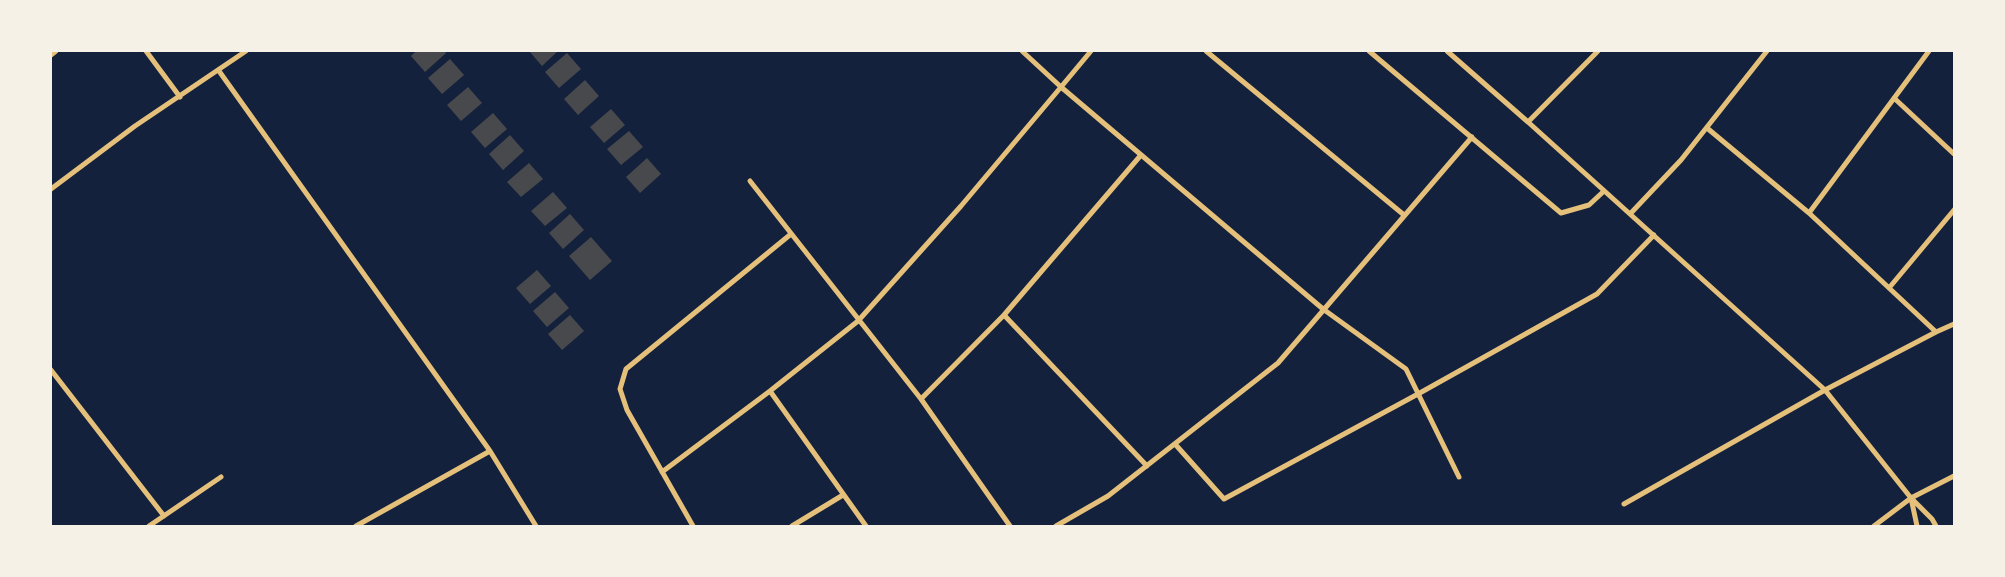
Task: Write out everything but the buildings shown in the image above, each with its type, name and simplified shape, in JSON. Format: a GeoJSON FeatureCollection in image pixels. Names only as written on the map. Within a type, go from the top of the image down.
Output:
{"type":"FeatureCollection","features":[{"type":"Feature","properties":{"kind":"street"},"geometry":{"type":"LineString","coordinates":[[51,55],[56,51]]}},
{"type":"Feature","properties":{"kind":"street"},"geometry":{"type":"LineString","coordinates":[[146,51],[180,97]]}},
{"type":"Feature","properties":{"kind":"street"},"geometry":{"type":"LineString","coordinates":[[51,189],[136,126],[246,51]]}},
{"type":"Feature","properties":{"kind":"street"},"geometry":{"type":"LineString","coordinates":[[1022,51],[1061,87],[1323,309],[1406,369],[1459,478]]}},
{"type":"Feature","properties":{"kind":"street"},"geometry":{"type":"LineString","coordinates":[[662,472],[770,391],[858,321],[961,206],[1091,51]]}},
{"type":"Feature","properties":{"kind":"street"},"geometry":{"type":"LineString","coordinates":[[1206,51],[1404,215]]}},
{"type":"Feature","properties":{"kind":"street"},"geometry":{"type":"LineString","coordinates":[[1370,51],[1561,213],[1589,205],[1604,191]]}},
{"type":"Feature","properties":{"kind":"street"},"geometry":{"type":"LineString","coordinates":[[1447,51],[1631,213],[1825,390],[1911,498],[1932,519],[1936,526]]}},
{"type":"Feature","properties":{"kind":"street"},"geometry":{"type":"LineString","coordinates":[[1528,122],[1598,51]]}},
{"type":"Feature","properties":{"kind":"street"},"geometry":{"type":"LineString","coordinates":[[1631,213],[1681,160],[1767,51]]}},
{"type":"Feature","properties":{"kind":"street"},"geometry":{"type":"LineString","coordinates":[[1809,213],[1929,51]]}},
{"type":"Feature","properties":{"kind":"street"},"geometry":{"type":"LineString","coordinates":[[219,71],[490,451],[536,526]]}},
{"type":"Feature","properties":{"kind":"street"},"geometry":{"type":"LineString","coordinates":[[1894,98],[1954,154]]}},
{"type":"Feature","properties":{"kind":"street"},"geometry":{"type":"LineString","coordinates":[[1707,128],[1809,213],[1936,332]]}},
{"type":"Feature","properties":{"kind":"street"},"geometry":{"type":"LineString","coordinates":[[1056,526],[1108,496],[1278,363],[1472,137]]}},
{"type":"Feature","properties":{"kind":"street"},"geometry":{"type":"LineString","coordinates":[[921,399],[1004,315],[1141,155]]}},
{"type":"Feature","properties":{"kind":"street"},"geometry":{"type":"LineString","coordinates":[[750,181],[921,399],[1010,526]]}},
{"type":"Feature","properties":{"kind":"street"},"geometry":{"type":"LineString","coordinates":[[1889,288],[1954,210]]}},
{"type":"Feature","properties":{"kind":"street"},"geometry":{"type":"LineString","coordinates":[[693,526],[627,410],[620,389],[626,369],[791,234]]}},
{"type":"Feature","properties":{"kind":"street"},"geometry":{"type":"LineString","coordinates":[[1175,444],[1224,498],[1418,394],[1597,294],[1654,235]]}},
{"type":"Feature","properties":{"kind":"street"},"geometry":{"type":"LineString","coordinates":[[1004,315],[1147,466]]}},
{"type":"Feature","properties":{"kind":"street"},"geometry":{"type":"LineString","coordinates":[[1624,504],[1825,390],[1954,324]]}},
{"type":"Feature","properties":{"kind":"street"},"geometry":{"type":"LineString","coordinates":[[51,370],[164,516]]}},
{"type":"Feature","properties":{"kind":"street"},"geometry":{"type":"LineString","coordinates":[[770,391],[866,526]]}},
{"type":"Feature","properties":{"kind":"street"},"geometry":{"type":"LineString","coordinates":[[356,526],[490,451]]}},
{"type":"Feature","properties":{"kind":"street"},"geometry":{"type":"LineString","coordinates":[[1874,526],[1911,498],[1954,476]]}},
{"type":"Feature","properties":{"kind":"street"},"geometry":{"type":"LineString","coordinates":[[149,526],[222,477]]}},
{"type":"Feature","properties":{"kind":"street"},"geometry":{"type":"LineString","coordinates":[[792,526],[843,495]]}},
{"type":"Feature","properties":{"kind":"street"},"geometry":{"type":"LineString","coordinates":[[1911,498],[1917,526]]}}]}
